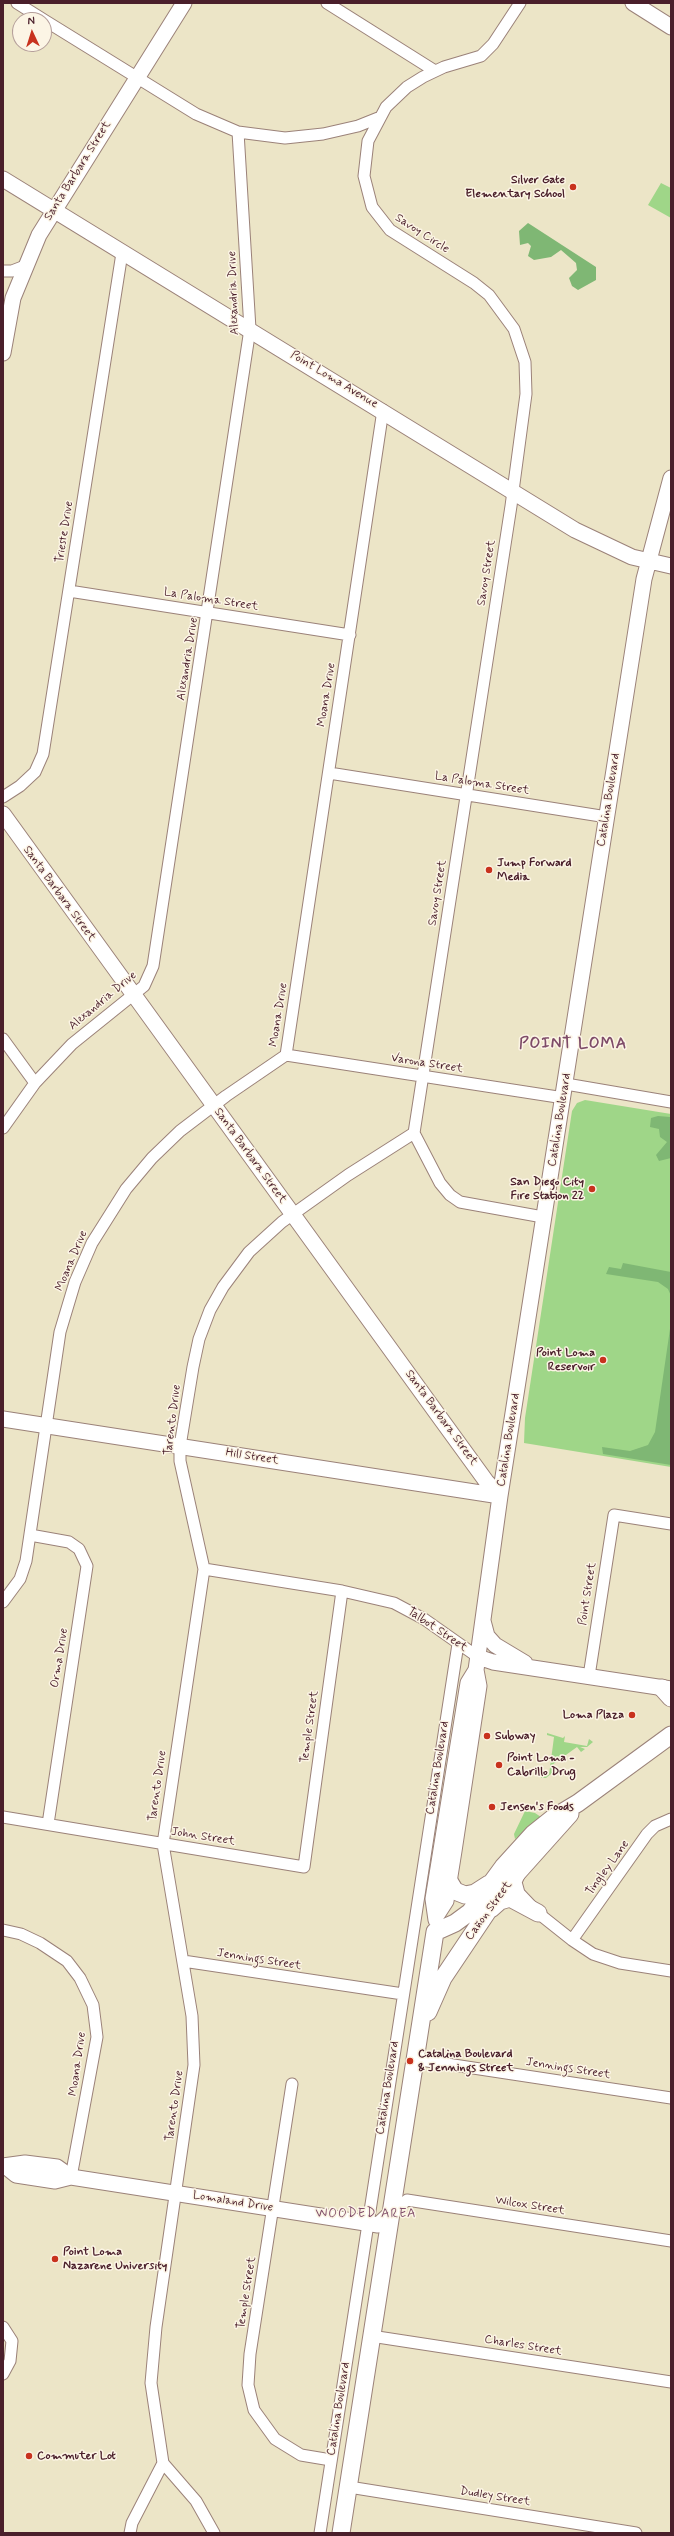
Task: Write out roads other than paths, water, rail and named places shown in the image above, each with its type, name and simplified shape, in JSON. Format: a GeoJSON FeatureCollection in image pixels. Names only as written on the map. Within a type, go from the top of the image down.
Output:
{"type":"FeatureCollection","features":[{"type":"Feature","properties":{"kind":"main road","name":"Santa Barbara Street"},"geometry":{"type":"LineString","coordinates":[[3,353],[13,298],[25,266],[53,210],[184,3]]}},
{"type":"Feature","properties":{"kind":"main road"},"geometry":{"type":"LineString","coordinates":[[633,3],[671,27]]}},
{"type":"Feature","properties":{"kind":"main road","name":"Point Loma Avenue"},"geometry":{"type":"LineString","coordinates":[[3,179],[122,253],[383,410],[589,538],[648,561],[671,566]]}},
{"type":"Feature","properties":{"kind":"main road","name":"Catalina Boulevard"},"geometry":{"type":"LineString","coordinates":[[437,1914],[446,1901],[479,1686],[477,1664],[500,1496],[648,561],[671,478]]}},
{"type":"Feature","properties":{"kind":"main road","name":"Santa Barbara Street"},"geometry":{"type":"LineString","coordinates":[[3,814],[133,996],[473,1463],[500,1496]]}},
{"type":"Feature","properties":{"kind":"main road","name":"Hill Street"},"geometry":{"type":"LineString","coordinates":[[3,1419],[500,1496]]}},
{"type":"Feature","properties":{"kind":"main road"},"geometry":{"type":"LineString","coordinates":[[483,1620],[487,1636],[500,1649],[537,1668]]}},
{"type":"Feature","properties":{"kind":"main road","name":"Talbot Street"},"geometry":{"type":"LineString","coordinates":[[477,1664],[493,1662],[537,1668],[589,1676],[669,1693]]}},
{"type":"Feature","properties":{"kind":"main road","name":"Catalina Boulevard"},"geometry":{"type":"LineString","coordinates":[[342,2533],[371,2336],[435,1932],[437,1914],[433,1899],[468,1684],[477,1664]]}},
{"type":"Feature","properties":{"kind":"main road","name":"Cañon Street"},"geometry":{"type":"LineString","coordinates":[[435,1932],[455,1923],[470,1912],[491,1883],[534,1834],[553,1818],[578,1803],[670,1735]]}},
{"type":"Feature","properties":{"kind":"main road","name":"Cañon Street"},"geometry":{"type":"LineString","coordinates":[[419,2032],[443,1978],[502,1890],[562,1824],[578,1803]]}},
{"type":"Feature","properties":{"kind":"main road"},"geometry":{"type":"LineString","coordinates":[[449,1881],[455,1890],[465,1894],[475,1893],[491,1883]]}},
{"type":"Feature","properties":{"kind":"main road"},"geometry":{"type":"LineString","coordinates":[[485,1915],[500,1901],[510,1898],[538,1914]]}},
{"type":"Feature","properties":{"kind":"main road","name":"Lomaland Drive"},"geometry":{"type":"LineString","coordinates":[[4,2166],[25,2163],[59,2168],[71,2177],[378,2225],[390,2214]]}},
{"type":"Feature","properties":{"kind":"street"},"geometry":{"type":"LineString","coordinates":[[17,3],[31,12]]}},
{"type":"Feature","properties":{"kind":"street"},"geometry":{"type":"LineString","coordinates":[[327,3],[435,71]]}},
{"type":"Feature","properties":{"kind":"street","name":"Savoy Circle"},"geometry":{"type":"LineString","coordinates":[[513,490],[526,394],[526,369],[520,344],[509,321],[489,295],[474,283],[396,235],[375,212],[367,195],[364,170],[368,141],[378,118],[407,87],[435,71],[481,56],[509,21],[520,3]]}},
{"type":"Feature","properties":{"kind":"street"},"geometry":{"type":"LineString","coordinates":[[52,25],[196,114],[238,132],[286,138],[337,131],[358,126],[378,118]]}},
{"type":"Feature","properties":{"kind":"street","name":"Alexandria Drive"},"geometry":{"type":"LineString","coordinates":[[3,1128],[35,1083],[72,1044],[144,986],[150,977],[153,966],[250,329],[238,132]]}},
{"type":"Feature","properties":{"kind":"street","name":"Trieste Drive"},"geometry":{"type":"LineString","coordinates":[[3,798],[20,786],[35,772],[43,754],[122,253]]}},
{"type":"Feature","properties":{"kind":"street"},"geometry":{"type":"LineString","coordinates":[[3,271],[12,271],[25,266]]}},
{"type":"Feature","properties":{"kind":"street","name":"Moana Drive"},"geometry":{"type":"LineString","coordinates":[[3,1602],[20,1579],[26,1561],[60,1332],[75,1282],[92,1243],[126,1189],[152,1158],[180,1131],[213,1105],[286,1055],[383,410]]}},
{"type":"Feature","properties":{"kind":"street","name":"Savoy Street"},"geometry":{"type":"LineString","coordinates":[[414,1133],[513,490]]}},
{"type":"Feature","properties":{"kind":"street","name":"La Paloma Street"},"geometry":{"type":"LineString","coordinates":[[69,591],[350,635]]}},
{"type":"Feature","properties":{"kind":"street","name":"La Paloma Street"},"geometry":{"type":"LineString","coordinates":[[329,773],[607,817]]}},
{"type":"Feature","properties":{"kind":"street"},"geometry":{"type":"LineString","coordinates":[[3,1039],[35,1083]]}},
{"type":"Feature","properties":{"kind":"street","name":"Varona Street"},"geometry":{"type":"LineString","coordinates":[[286,1055],[422,1077],[671,1102]]}},
{"type":"Feature","properties":{"kind":"street"},"geometry":{"type":"LineString","coordinates":[[414,1133],[440,1184],[450,1195],[460,1202],[543,1217]]}},
{"type":"Feature","properties":{"kind":"street","name":"Tarento Drive"},"geometry":{"type":"LineString","coordinates":[[163,2463],[151,2383],[156,2327],[193,2081],[195,2049],[183,1961],[163,1844],[204,1569],[180,1461],[180,1446],[193,1367],[199,1339],[210,1310],[223,1287],[249,1252],[293,1215],[348,1175],[414,1133]]}},
{"type":"Feature","properties":{"kind":"street","name":"Point Street"},"geometry":{"type":"LineString","coordinates":[[589,1676],[614,1515],[671,1524]]}},
{"type":"Feature","properties":{"kind":"street","name":"Orma Drive"},"geometry":{"type":"LineString","coordinates":[[30,1535],[69,1542],[79,1550],[87,1566],[48,1824]]}},
{"type":"Feature","properties":{"kind":"street","name":"Talbot Street"},"geometry":{"type":"LineString","coordinates":[[204,1569],[342,1591],[394,1603],[424,1619],[458,1644],[477,1664]]}},
{"type":"Feature","properties":{"kind":"street","name":"Temple Street"},"geometry":{"type":"LineString","coordinates":[[304,1866],[342,1591]]}},
{"type":"Feature","properties":{"kind":"street","name":"Catalina Boulevard"},"geometry":{"type":"LineString","coordinates":[[320,2533],[458,1644]]}},
{"type":"Feature","properties":{"kind":"street","name":"John Street"},"geometry":{"type":"LineString","coordinates":[[3,1817],[304,1866]]}},
{"type":"Feature","properties":{"kind":"street","name":"Tingley Lane"},"geometry":{"type":"LineString","coordinates":[[572,1940],[647,1834],[655,1826],[671,1819]]}},
{"type":"Feature","properties":{"kind":"street"},"geometry":{"type":"LineString","coordinates":[[525,1863],[516,1882],[517,1889],[538,1914],[572,1940],[593,1954],[620,1963],[671,1971]]}},
{"type":"Feature","properties":{"kind":"street","name":"Moana Drive"},"geometry":{"type":"LineString","coordinates":[[3,1930],[21,1934],[40,1943],[67,1961],[80,1978],[93,2005],[97,2037],[71,2177]]}},
{"type":"Feature","properties":{"kind":"street","name":"Jennings Street"},"geometry":{"type":"LineString","coordinates":[[183,1961],[403,1994]]}},
{"type":"Feature","properties":{"kind":"street","name":"Jennings Street"},"geometry":{"type":"LineString","coordinates":[[414,2059],[671,2098]]}},
{"type":"Feature","properties":{"kind":"street","name":"Temple Street"},"geometry":{"type":"LineString","coordinates":[[292,2084],[248,2367],[250,2399],[261,2422],[280,2444],[301,2455],[331,2460]]}},
{"type":"Feature","properties":{"kind":"street","name":"Wilcox Street"},"geometry":{"type":"LineString","coordinates":[[390,2214],[407,2200],[671,2241]]}},
{"type":"Feature","properties":{"kind":"street"},"geometry":{"type":"LineString","coordinates":[[3,2327],[12,2341],[10,2361],[4,2374]]}},
{"type":"Feature","properties":{"kind":"street","name":"Charles Street"},"geometry":{"type":"LineString","coordinates":[[371,2336],[671,2382]]}},
{"type":"Feature","properties":{"kind":"street"},"geometry":{"type":"LineString","coordinates":[[130,2533],[132,2523],[163,2463],[196,2501],[214,2533]]}},
{"type":"Feature","properties":{"kind":"street","name":"Dudley Street"},"geometry":{"type":"LineString","coordinates":[[349,2487],[636,2533]]}},
{"type":"Feature","properties":{"kind":"place","name":"Silver Gate Elementary School"},"geometry":{"type":"Point","coordinates":[573,187]}},
{"type":"Feature","properties":{"kind":"place","name":"Jump Forward Media"},"geometry":{"type":"Point","coordinates":[489,870]}},
{"type":"Feature","properties":{"kind":"place","name":"San Diego City Fire Station 22"},"geometry":{"type":"Point","coordinates":[592,1189]}},
{"type":"Feature","properties":{"kind":"place","name":"Point Loma Reservoir"},"geometry":{"type":"Point","coordinates":[603,1360]}},
{"type":"Feature","properties":{"kind":"place","name":"Loma Plaza"},"geometry":{"type":"Point","coordinates":[632,1715]}},
{"type":"Feature","properties":{"kind":"place","name":"Subway"},"geometry":{"type":"Point","coordinates":[487,1736]}},
{"type":"Feature","properties":{"kind":"place","name":"Point Loma - Cabrillo Drug"},"geometry":{"type":"Point","coordinates":[499,1765]}},
{"type":"Feature","properties":{"kind":"place","name":"Jensen's Foods"},"geometry":{"type":"Point","coordinates":[492,1807]}},
{"type":"Feature","properties":{"kind":"place","name":"Catalina Boulevard & Jennings Street"},"geometry":{"type":"Point","coordinates":[410,2061]}},
{"type":"Feature","properties":{"kind":"place","name":"Point Loma Nazarene University"},"geometry":{"type":"Point","coordinates":[55,2259]}},
{"type":"Feature","properties":{"kind":"place","name":"Commuter Lot"},"geometry":{"type":"Point","coordinates":[29,2456]}},
{"type":"Feature","properties":{"kind":"district","name":"POINT LOMA"},"geometry":{"type":"Point","coordinates":[573,1045]}},
{"type":"Feature","properties":{"kind":"district","name":"WOODED AREA"},"geometry":{"type":"Point","coordinates":[366,2214]}}]}
